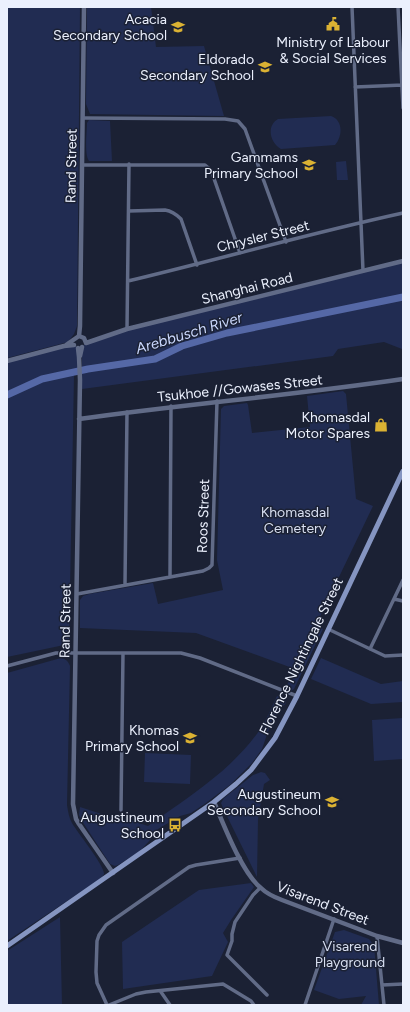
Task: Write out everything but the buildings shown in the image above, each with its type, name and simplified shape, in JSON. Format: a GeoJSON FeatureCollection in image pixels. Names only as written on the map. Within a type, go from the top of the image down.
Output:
{"type":"FeatureCollection","features":[{"type":"Feature","properties":{"kind":"main road","name":"Florence Nightingale Street"},"geometry":{"type":"LineString","coordinates":[[7,946],[214,802],[258,763],[275,738],[297,696],[403,471]]}},
{"type":"Feature","properties":{"kind":"street","name":"Rand Street"},"geometry":{"type":"LineString","coordinates":[[83,338],[80,326],[84,7]]}},
{"type":"Feature","properties":{"kind":"street"},"geometry":{"type":"LineString","coordinates":[[352,7],[363,271]]}},
{"type":"Feature","properties":{"kind":"street"},"geometry":{"type":"LineString","coordinates":[[398,7],[401,42],[403,108]]}},
{"type":"Feature","properties":{"kind":"street"},"geometry":{"type":"LineString","coordinates":[[355,87],[402,85]]}},
{"type":"Feature","properties":{"kind":"street"},"geometry":{"type":"LineString","coordinates":[[83,118],[225,119],[238,121],[245,128],[286,242]]}},
{"type":"Feature","properties":{"kind":"street"},"geometry":{"type":"LineString","coordinates":[[83,165],[129,164],[209,166],[240,254]]}},
{"type":"Feature","properties":{"kind":"street"},"geometry":{"type":"LineString","coordinates":[[128,329],[129,164]]}},
{"type":"Feature","properties":{"kind":"street"},"geometry":{"type":"LineString","coordinates":[[129,211],[164,210],[178,216],[181,219],[197,265]]}},
{"type":"Feature","properties":{"kind":"street","name":"Chrysler Street"},"geometry":{"type":"LineString","coordinates":[[128,281],[197,265],[361,222],[403,213]]}},
{"type":"Feature","properties":{"kind":"street","name":"Shanghai Road"},"geometry":{"type":"LineString","coordinates":[[83,338],[96,338],[403,261]]}},
{"type":"Feature","properties":{"kind":"street"},"geometry":{"type":"LineString","coordinates":[[7,361],[64,346],[77,345],[83,338]]}},
{"type":"Feature","properties":{"kind":"street"},"geometry":{"type":"LineString","coordinates":[[77,345],[83,338]]}},
{"type":"Feature","properties":{"kind":"street","name":"Rand Street"},"geometry":{"type":"LineString","coordinates":[[77,345],[80,380],[73,789],[74,812],[79,824],[113,873]]}},
{"type":"Feature","properties":{"kind":"street","name":"Tsukhoe //Gowases Street"},"geometry":{"type":"LineString","coordinates":[[79,419],[171,406],[350,387],[403,379]]}},
{"type":"Feature","properties":{"kind":"street","name":"Roos Street"},"geometry":{"type":"LineString","coordinates":[[76,594],[203,570],[212,565],[217,401]]}},
{"type":"Feature","properties":{"kind":"street"},"geometry":{"type":"LineString","coordinates":[[170,576],[171,406]]}},
{"type":"Feature","properties":{"kind":"street"},"geometry":{"type":"LineString","coordinates":[[125,584],[127,412]]}},
{"type":"Feature","properties":{"kind":"street"},"geometry":{"type":"LineString","coordinates":[[370,649],[403,580]]}},
{"type":"Feature","properties":{"kind":"street"},"geometry":{"type":"LineString","coordinates":[[394,599],[403,601]]}},
{"type":"Feature","properties":{"kind":"street"},"geometry":{"type":"LineString","coordinates":[[328,629],[385,656],[403,655]]}},
{"type":"Feature","properties":{"kind":"street"},"geometry":{"type":"LineString","coordinates":[[7,666],[56,653],[187,654],[207,660],[297,696]]}},
{"type":"Feature","properties":{"kind":"street"},"geometry":{"type":"LineString","coordinates":[[121,810],[123,653]]}},
{"type":"Feature","properties":{"kind":"street","name":"Visarend Street"},"geometry":{"type":"LineString","coordinates":[[214,802],[240,858],[253,880],[260,888],[277,898],[334,920],[377,936],[403,943]]}},
{"type":"Feature","properties":{"kind":"street"},"geometry":{"type":"LineString","coordinates":[[240,858],[189,867],[106,925],[99,935],[97,942],[97,983],[108,1005],[136,994],[225,984],[251,1001],[254,1005]]}},
{"type":"Feature","properties":{"kind":"street"},"geometry":{"type":"LineString","coordinates":[[260,888],[253,895],[235,922],[228,955],[267,995]]}},
{"type":"Feature","properties":{"kind":"street"},"geometry":{"type":"LineString","coordinates":[[304,1005],[334,920]]}},
{"type":"Feature","properties":{"kind":"street"},"geometry":{"type":"LineString","coordinates":[[377,936],[384,1005]]}},
{"type":"Feature","properties":{"kind":"street"},"geometry":{"type":"LineString","coordinates":[[382,985],[403,984]]}},
{"type":"Feature","properties":{"kind":"street"},"geometry":{"type":"LineString","coordinates":[[161,992],[170,1005]]}},
{"type":"Feature","properties":{"kind":"green space"},"geometry":{"type":"Polygon","coordinates":[[[7,7],[80,7],[77,326],[74,334],[68,342],[7,358],[7,7]]]}},
{"type":"Feature","properties":{"kind":"green space"},"geometry":{"type":"Polygon","coordinates":[[[87,7],[151,7],[156,47],[204,46],[224,116],[90,114],[86,104],[87,7]]]}},
{"type":"Feature","properties":{"kind":"green space"},"geometry":{"type":"Polygon","coordinates":[[[331,116],[338,121],[340,125],[338,141],[335,145],[281,149],[272,139],[272,126],[278,119],[331,116]]]}},
{"type":"Feature","properties":{"kind":"green space"},"geometry":{"type":"Polygon","coordinates":[[[89,120],[110,121],[112,161],[89,161],[87,158],[87,123],[89,120]]]}},
{"type":"Feature","properties":{"kind":"green space"},"geometry":{"type":"Polygon","coordinates":[[[346,161],[348,180],[337,180],[336,162],[346,161]]]}},
{"type":"Feature","properties":{"kind":"green space"},"geometry":{"type":"Polygon","coordinates":[[[403,261],[402,349],[384,342],[338,349],[333,356],[82,389],[82,347],[86,343],[96,338],[403,261]]]}},
{"type":"Feature","properties":{"kind":"green space"},"geometry":{"type":"Polygon","coordinates":[[[74,345],[78,348],[79,371],[42,379],[31,385],[43,380],[74,373],[69,644],[7,657],[7,361],[74,345]]]}},
{"type":"Feature","properties":{"kind":"green space","name":"Khomasdal Cemetery"},"geometry":{"type":"Polygon","coordinates":[[[343,391],[346,394],[356,499],[373,506],[316,625],[323,629],[294,689],[291,691],[285,689],[295,669],[196,633],[80,628],[80,600],[83,596],[89,594],[153,583],[158,604],[223,590],[217,560],[221,409],[224,406],[247,403],[252,433],[310,427],[307,396],[343,391]]]}},
{"type":"Feature","properties":{"kind":"green space"},"geometry":{"type":"Polygon","coordinates":[[[61,658],[67,660],[70,666],[68,812],[72,823],[96,857],[104,874],[100,879],[7,941],[7,673],[61,658]]]}},
{"type":"Feature","properties":{"kind":"green space"},"geometry":{"type":"Polygon","coordinates":[[[321,658],[381,684],[403,681],[403,702],[371,704],[311,679],[321,658]]]}},
{"type":"Feature","properties":{"kind":"green space"},"geometry":{"type":"Polygon","coordinates":[[[277,696],[285,699],[286,703],[272,720],[262,749],[252,763],[231,784],[206,803],[191,813],[180,816],[158,829],[139,852],[118,865],[115,866],[110,864],[82,821],[79,815],[80,807],[114,818],[127,819],[148,826],[209,782],[237,757],[261,728],[277,696]]]}},
{"type":"Feature","properties":{"kind":"green space"},"geometry":{"type":"Polygon","coordinates":[[[403,718],[403,759],[374,761],[372,720],[403,718]]]}},
{"type":"Feature","properties":{"kind":"green space"},"geometry":{"type":"Polygon","coordinates":[[[145,753],[191,755],[190,784],[144,782],[145,753]]]}},
{"type":"Feature","properties":{"kind":"green space"},"geometry":{"type":"Polygon","coordinates":[[[261,772],[265,773],[270,780],[264,784],[258,819],[257,877],[221,803],[224,798],[253,775],[261,772]]]}},
{"type":"Feature","properties":{"kind":"green space"},"geometry":{"type":"Polygon","coordinates":[[[251,883],[254,887],[223,933],[228,942],[212,976],[123,989],[122,942],[199,890],[251,883]]]}},
{"type":"Feature","properties":{"kind":"green space"},"geometry":{"type":"Polygon","coordinates":[[[60,917],[62,1005],[7,1005],[7,951],[60,917]]]}},
{"type":"Feature","properties":{"kind":"green space","name":"Visarend Playground"},"geometry":{"type":"Polygon","coordinates":[[[344,930],[369,939],[374,945],[379,1005],[361,1005],[366,996],[339,999],[314,990],[335,932],[344,930]]]}},
{"type":"Feature","properties":{"kind":"waterway","name":"Arebbusch River"},"geometry":{"type":"LineString","coordinates":[[7,395],[42,379],[88,369],[155,359],[182,346],[227,333],[403,297]]}},
{"type":"Feature","properties":{"kind":"place","name":"Ministry of Labour & Social Services"},"geometry":{"type":"Point","coordinates":[333,24]}},
{"type":"Feature","properties":{"kind":"place","name":"Acacia Secondary School"},"geometry":{"type":"Point","coordinates":[178,27]}},
{"type":"Feature","properties":{"kind":"place","name":"Eldorado Secondary School"},"geometry":{"type":"Point","coordinates":[265,67]}},
{"type":"Feature","properties":{"kind":"place","name":"Gammams Primary School"},"geometry":{"type":"Point","coordinates":[309,165]}},
{"type":"Feature","properties":{"kind":"place","name":"Khomasdal Motor Spares"},"geometry":{"type":"Point","coordinates":[381,425]}},
{"type":"Feature","properties":{"kind":"place","name":"Khomas Primary School"},"geometry":{"type":"Point","coordinates":[190,738]}},
{"type":"Feature","properties":{"kind":"place","name":"Augustineum Secondary School"},"geometry":{"type":"Point","coordinates":[332,802]}},
{"type":"Feature","properties":{"kind":"place","name":"Augustineum School"},"geometry":{"type":"Point","coordinates":[175,825]}}]}
